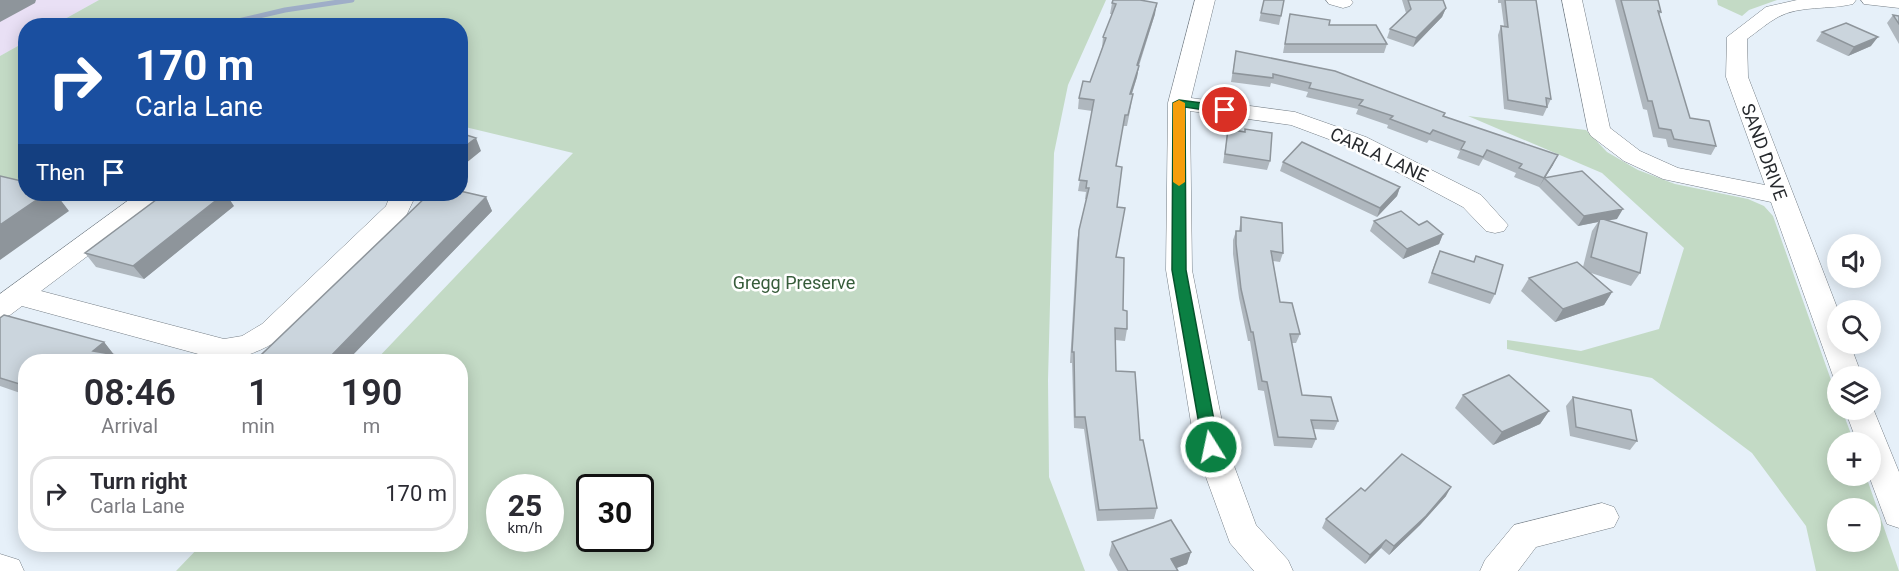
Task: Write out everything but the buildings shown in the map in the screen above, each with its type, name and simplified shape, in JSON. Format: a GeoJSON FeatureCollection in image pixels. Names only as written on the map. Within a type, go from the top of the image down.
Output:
{"type":"FeatureCollection","features":[{"type":"Feature","properties":{"kind":"street"},"geometry":{"type":"LineString","coordinates":[[1205,0],[1179,103],[1179,270],[1211,447],[1242,533],[1276,571]]}},
{"type":"Feature","properties":{"kind":"street"},"geometry":{"type":"LineString","coordinates":[[1572,0],[1599,131],[1632,156],[1672,174],[1780,196]]}},
{"type":"Feature","properties":{"kind":"street","name":"SAND DRIVE"},"geometry":{"type":"LineString","coordinates":[[1844,366],[1737,77],[1737,37],[1773,11],[1815,2],[1846,0]]}},
{"type":"Feature","properties":{"kind":"street"},"geometry":{"type":"LineString","coordinates":[[1871,0],[1899,2]]}},
{"type":"Feature","properties":{"kind":"street","name":"CARLA LANE"},"geometry":{"type":"LineString","coordinates":[[1179,103],[1295,119],[1358,142],[1472,201],[1495,225]]}},
{"type":"Feature","properties":{"kind":"street"},"geometry":{"type":"LineString","coordinates":[[9,301],[144,201]]}},
{"type":"Feature","properties":{"kind":"street"},"geometry":{"type":"LineString","coordinates":[[9,301],[224,350],[249,345],[272,332],[397,210],[400,201]]}},
{"type":"Feature","properties":{"kind":"street"},"geometry":{"type":"LineString","coordinates":[[1864,420],[1899,514]]}},
{"type":"Feature","properties":{"kind":"street"},"geometry":{"type":"LineString","coordinates":[[1497,571],[1526,535],[1602,517]]}},
{"type":"Feature","properties":{"kind":"street"},"geometry":{"type":"LineString","coordinates":[[0,569],[7,571]]}},
{"type":"Feature","properties":{"kind":"shaded area"},"geometry":{"type":"Polygon","coordinates":[[[0,0],[99,0],[67,18],[18,18],[18,46],[0,56],[0,0]]]}},
{"type":"Feature","properties":{"kind":"green space","name":"Gregg Preserve"},"geometry":{"type":"Polygon","coordinates":[[[99,0],[1106,0],[1068,85],[1054,153],[1048,380],[1049,477],[1085,571],[176,571],[194,552],[468,552],[468,354],[382,354],[573,153],[468,128],[468,18],[67,18],[99,0]]]}},
{"type":"Feature","properties":{"kind":"green space"},"geometry":{"type":"Polygon","coordinates":[[[1717,0],[1777,0],[1749,10],[1742,16],[1718,5],[1717,0]]]}},
{"type":"Feature","properties":{"kind":"green space"},"geometry":{"type":"Polygon","coordinates":[[[18,46],[18,182],[0,194],[0,56],[18,46]]]}},
{"type":"Feature","properties":{"kind":"green space"},"geometry":{"type":"Polygon","coordinates":[[[1468,116],[1586,130],[1607,152],[1638,170],[1675,184],[1748,199],[1764,206],[1773,216],[1827,369],[1827,420],[1846,420],[1850,432],[1827,432],[1827,486],[1869,486],[1874,498],[1827,498],[1827,552],[1881,552],[1881,519],[1899,571],[1816,571],[1806,526],[1752,453],[1652,378],[1507,349],[1507,340],[1581,351],[1659,329],[1684,248],[1602,173],[1468,116]]]}},
{"type":"Feature","properties":{"kind":"waterway"},"geometry":{"type":"LineString","coordinates":[[251,18],[285,10],[352,0]]}},
{"type":"Feature","properties":{"kind":"slow traffic"},"geometry":{"type":"LineString","coordinates":[[1179,103],[1179,182]]}},
{"type":"Feature","properties":{"kind":"route"},"geometry":{"type":"LineString","coordinates":[[1211,447],[1179,270],[1179,103],[1225,110]]}}]}
